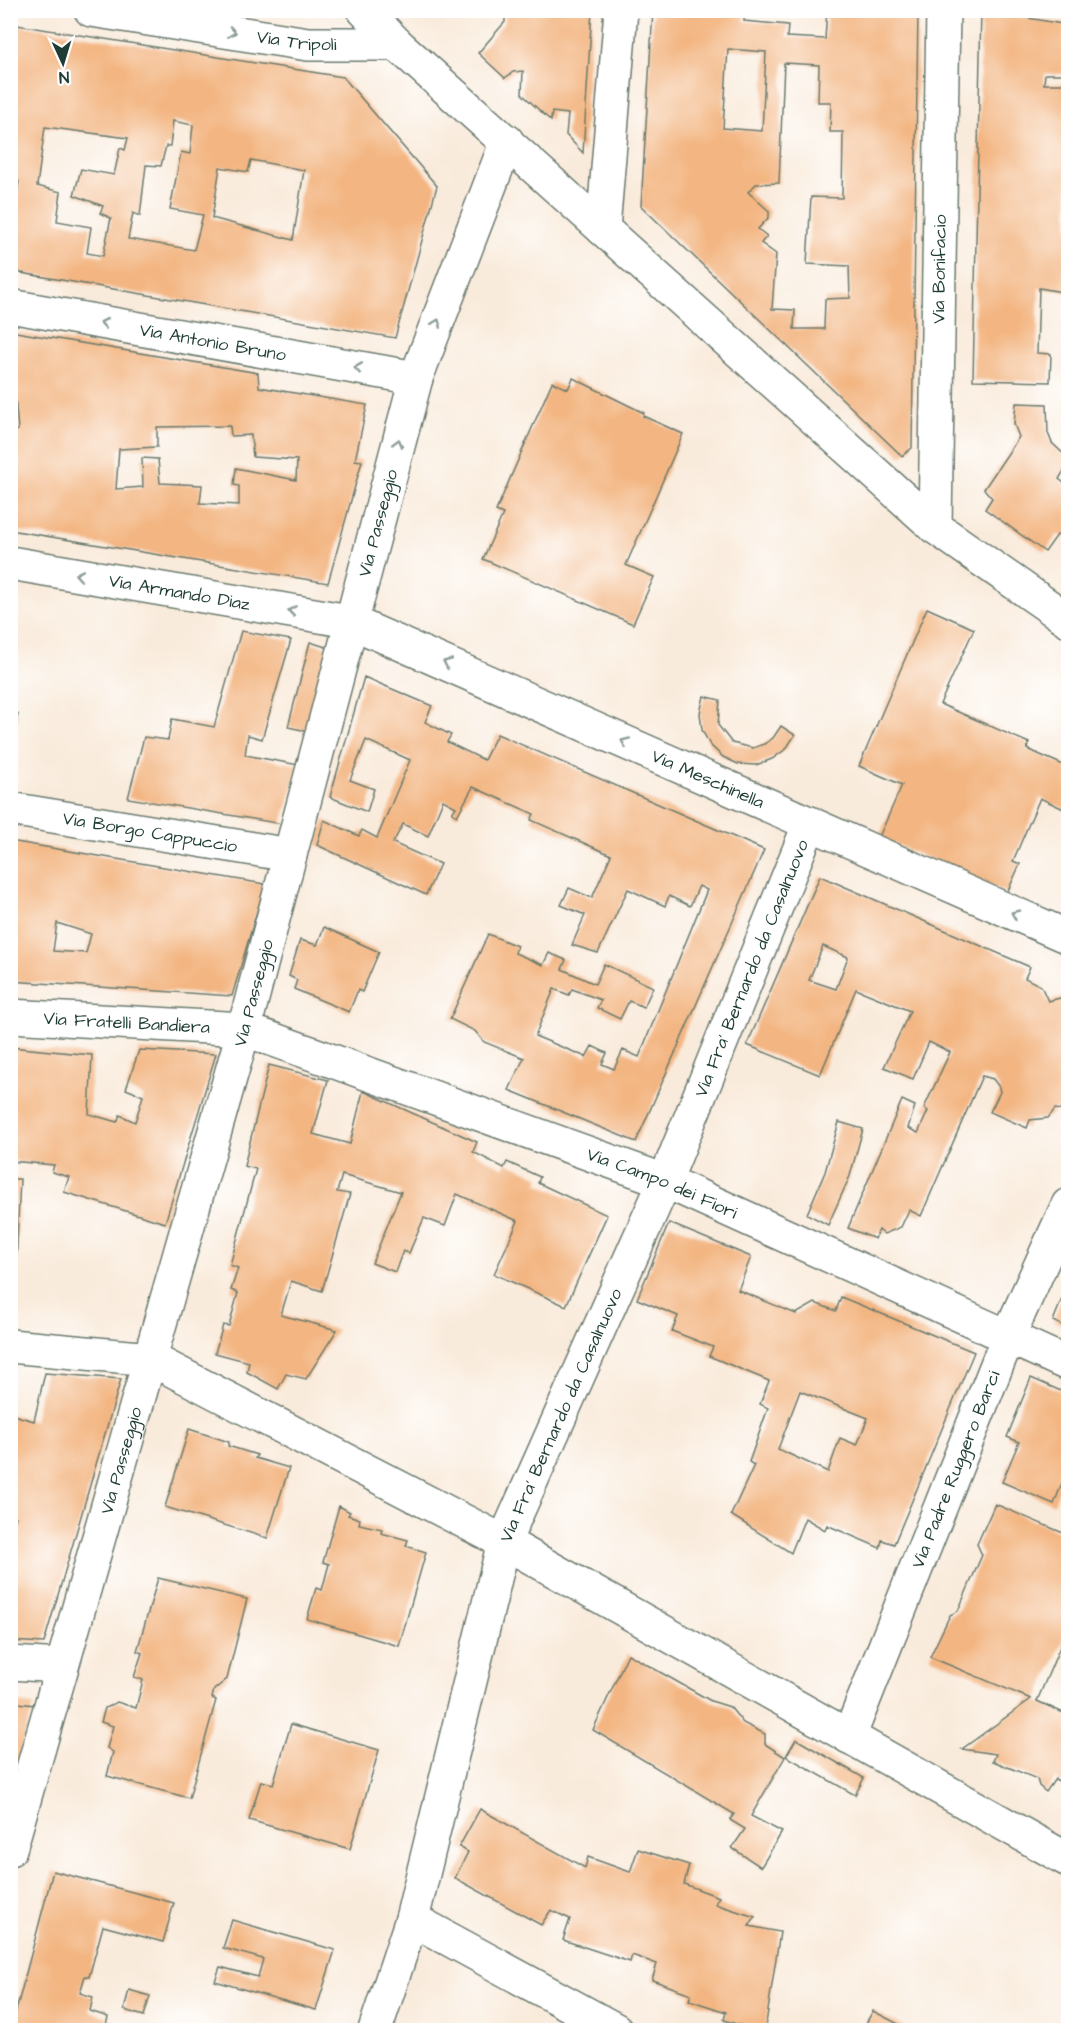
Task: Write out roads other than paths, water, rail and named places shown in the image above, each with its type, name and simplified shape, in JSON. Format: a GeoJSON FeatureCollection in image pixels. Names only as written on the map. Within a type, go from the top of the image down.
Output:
{"type":"FeatureCollection","features":[{"type":"Feature","properties":{"kind":"street","name":"Via Tripoli"},"geometry":{"type":"LineString","coordinates":[[91,10],[308,44],[397,44]]}},
{"type":"Feature","properties":{"kind":"street"},"geometry":{"type":"LineString","coordinates":[[364,10],[397,44],[934,527],[1068,620]]}},
{"type":"Feature","properties":{"kind":"street"},"geometry":{"type":"LineString","coordinates":[[603,230],[621,10]]}},
{"type":"Feature","properties":{"kind":"street","name":"Via Bonifacio"},"geometry":{"type":"LineString","coordinates":[[934,527],[943,10]]}},
{"type":"Feature","properties":{"kind":"street","name":"Via Passeggio"},"geometry":{"type":"LineString","coordinates":[[10,1849],[244,1029],[349,621],[416,378],[507,141]]}},
{"type":"Feature","properties":{"kind":"street","name":"Via Antonio Bruno"},"geometry":{"type":"LineString","coordinates":[[10,306],[416,378]]}},
{"type":"Feature","properties":{"kind":"street","name":"Via Armando Diaz"},"geometry":{"type":"LineString","coordinates":[[10,563],[349,621]]}},
{"type":"Feature","properties":{"kind":"street","name":"Via Meschinella"},"geometry":{"type":"LineString","coordinates":[[349,621],[1068,937]]}},
{"type":"Feature","properties":{"kind":"street","name":"Via Borgo Cappuccio"},"geometry":{"type":"LineString","coordinates":[[10,809],[290,855]]}},
{"type":"Feature","properties":{"kind":"street","name":"Via Fra' Bernardo da Casalnuovo"},"geometry":{"type":"LineString","coordinates":[[375,2031],[412,1919],[504,1542],[665,1181],[810,823]]}},
{"type":"Feature","properties":{"kind":"street","name":"Via Fratelli Bandiera"},"geometry":{"type":"LineString","coordinates":[[10,1016],[244,1029]]}},
{"type":"Feature","properties":{"kind":"street","name":"Via Campo dei Fiori"},"geometry":{"type":"LineString","coordinates":[[244,1029],[665,1181],[1068,1364]]}},
{"type":"Feature","properties":{"kind":"street","name":"Via Padre Ruggero Barci"},"geometry":{"type":"LineString","coordinates":[[849,1737],[1008,1337],[1068,1204]]}},
{"type":"Feature","properties":{"kind":"street"},"geometry":{"type":"LineString","coordinates":[[10,1346],[151,1359],[504,1542],[1068,1860]]}},
{"type":"Feature","properties":{"kind":"street"},"geometry":{"type":"LineString","coordinates":[[10,1663],[62,1666]]}},
{"type":"Feature","properties":{"kind":"street"},"geometry":{"type":"LineString","coordinates":[[412,1919],[616,2031]]}}]}
